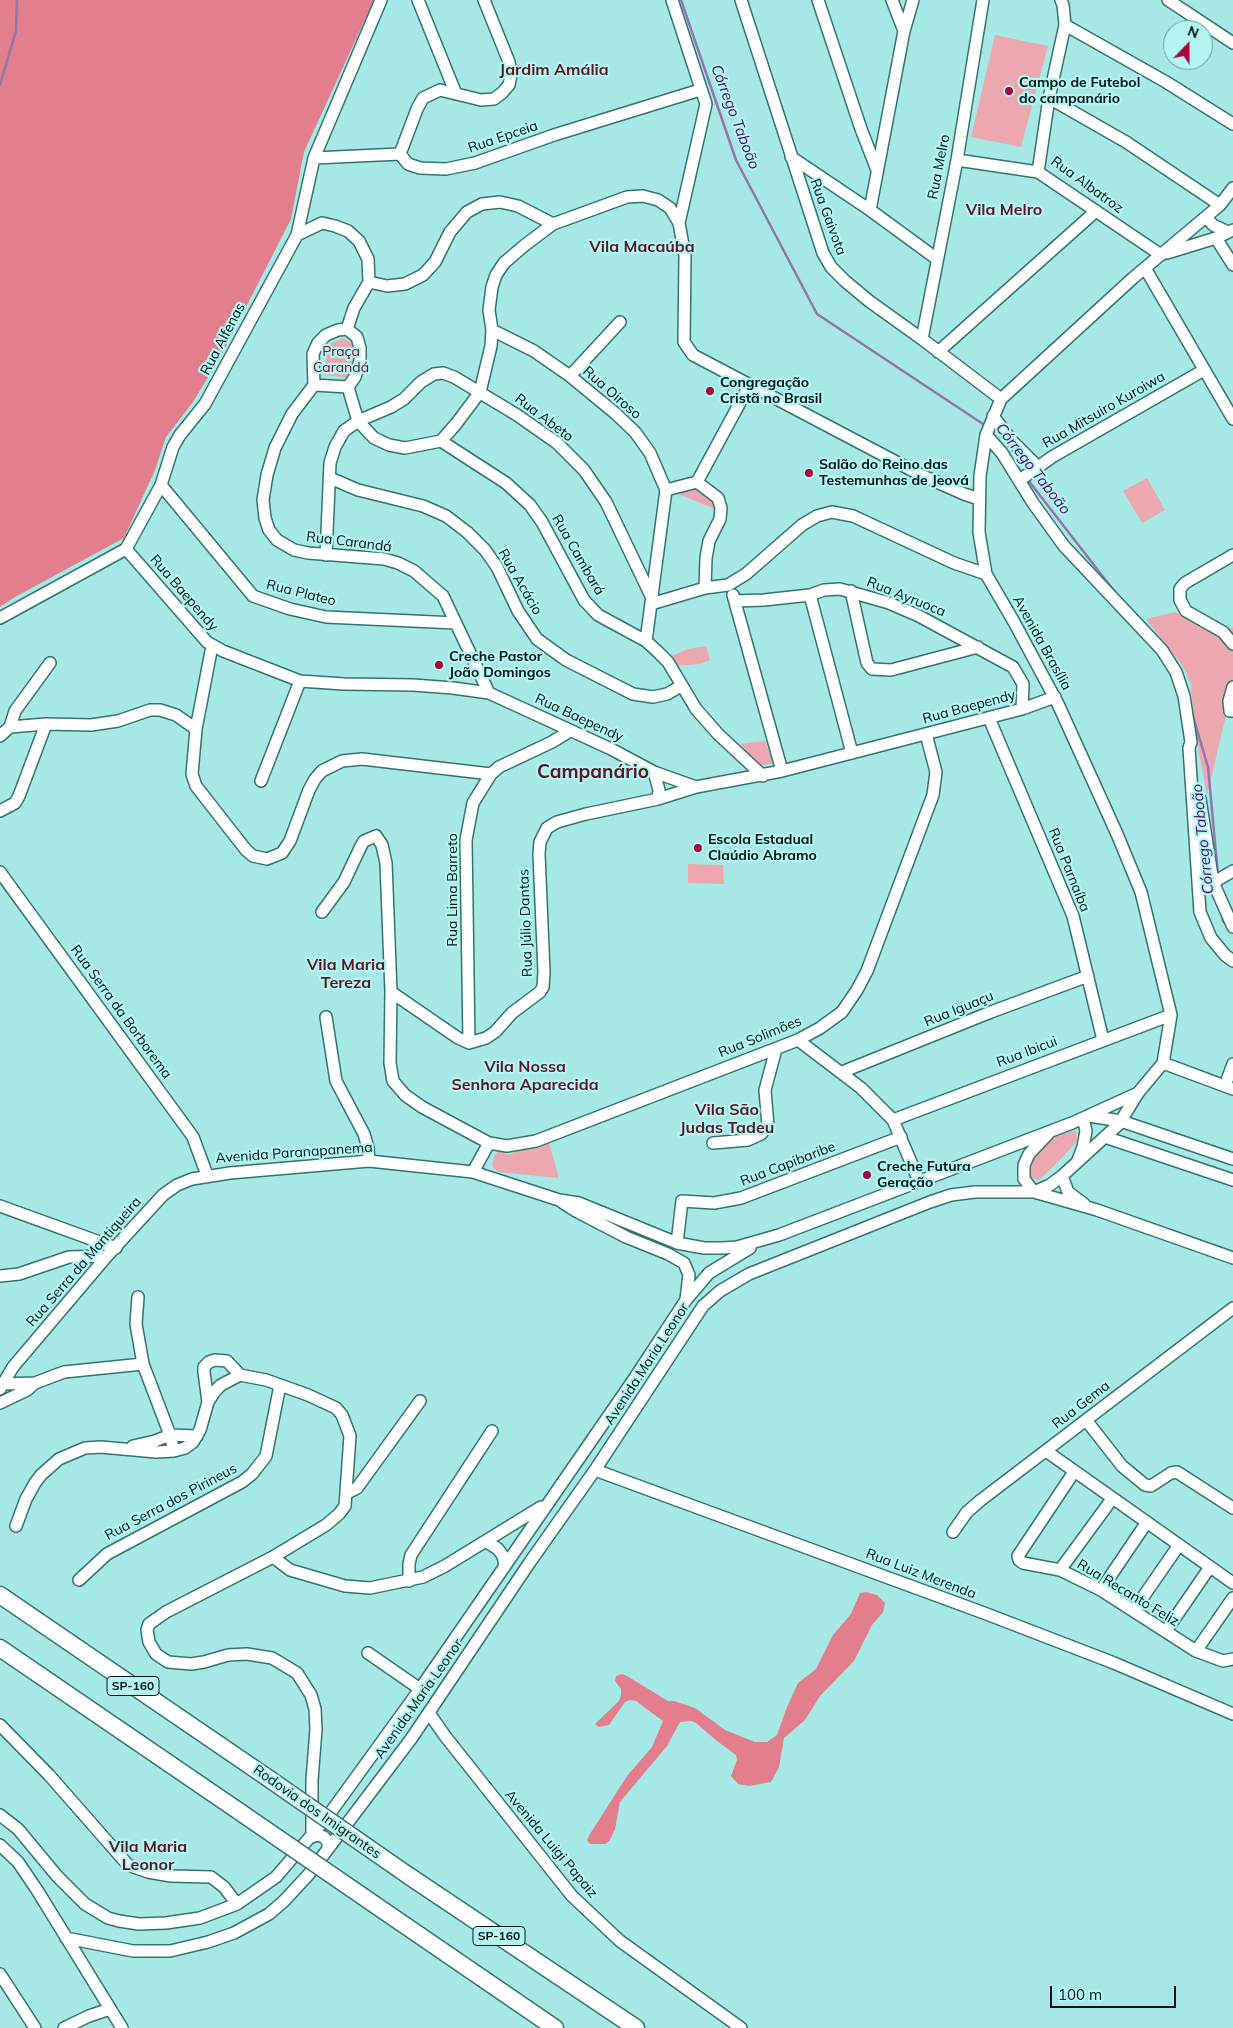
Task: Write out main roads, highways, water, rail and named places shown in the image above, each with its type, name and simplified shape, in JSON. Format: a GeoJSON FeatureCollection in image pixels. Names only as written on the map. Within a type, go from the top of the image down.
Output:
{"type":"FeatureCollection","features":[{"type":"Feature","properties":{"kind":"highway","name":"Rodovia dos Imigrantes"},"geometry":{"type":"LineString","coordinates":[[0,1595],[409,1876],[636,2028]]}},
{"type":"Feature","properties":{"kind":"highway"},"geometry":{"type":"LineString","coordinates":[[0,1648],[555,2028]]}},
{"type":"Feature","properties":{"kind":"waterway"},"geometry":{"type":"LineString","coordinates":[[0,85],[16,31],[17,0]]}},
{"type":"Feature","properties":{"kind":"waterway","name":"Córrego Taboão"},"geometry":{"type":"LineString","coordinates":[[681,0],[736,160],[817,314],[986,426]]}},
{"type":"Feature","properties":{"kind":"waterway","name":"Córrego Taboão"},"geometry":{"type":"LineString","coordinates":[[1015,464],[1023,474]]}},
{"type":"Feature","properties":{"kind":"waterway","name":"Córrego Taboão"},"geometry":{"type":"LineString","coordinates":[[1028,480],[1118,596]]}},
{"type":"Feature","properties":{"kind":"waterway","name":"Córrego Taboão"},"geometry":{"type":"LineString","coordinates":[[1192,713],[1208,767],[1218,875]]}},
{"type":"Feature","properties":{"kind":"waterway","name":"Córrego Taboão"},"geometry":{"type":"LineString","coordinates":[[1222,915],[1223,921],[1227,925]]}},
{"type":"Feature","properties":{"kind":"place","name":"Campo de Futebol do campanário"},"geometry":{"type":"Point","coordinates":[1009,91]}},
{"type":"Feature","properties":{"kind":"place","name":"Congregação Cristã no Brasil"},"geometry":{"type":"Point","coordinates":[710,391]}},
{"type":"Feature","properties":{"kind":"place","name":"Salão do Reino das Testemunhas de Jeová"},"geometry":{"type":"Point","coordinates":[809,473]}},
{"type":"Feature","properties":{"kind":"place","name":"Creche Pastor João Domingos"},"geometry":{"type":"Point","coordinates":[439,665]}},
{"type":"Feature","properties":{"kind":"place","name":"Escola Estadual Claúdio Abramo"},"geometry":{"type":"Point","coordinates":[698,848]}},
{"type":"Feature","properties":{"kind":"place","name":"Creche Futura Geração"},"geometry":{"type":"Point","coordinates":[867,1175]}},
{"type":"Feature","properties":{"kind":"district","name":"Jardim Amália"},"geometry":{"type":"Point","coordinates":[554,70]}},
{"type":"Feature","properties":{"kind":"district","name":"Vila Melro"},"geometry":{"type":"Point","coordinates":[1004,210]}},
{"type":"Feature","properties":{"kind":"district","name":"Vila Macaúba"},"geometry":{"type":"Point","coordinates":[642,247]}},
{"type":"Feature","properties":{"kind":"district","name":"Campanário"},"geometry":{"type":"Point","coordinates":[593,772]}},
{"type":"Feature","properties":{"kind":"district","name":"Vila Maria Tereza"},"geometry":{"type":"Point","coordinates":[346,974]}},
{"type":"Feature","properties":{"kind":"district","name":"Vila Nossa Senhora Aparecida"},"geometry":{"type":"Point","coordinates":[525,1076]}},
{"type":"Feature","properties":{"kind":"district","name":"Vila São Judas Tadeu"},"geometry":{"type":"Point","coordinates":[727,1119]}},
{"type":"Feature","properties":{"kind":"district","name":"Vila Maria Leonor"},"geometry":{"type":"Point","coordinates":[148,1856]}},
{"type":"Feature","properties":{"kind":"park label","name":"Praça Carandá"},"geometry":{"type":"Point","coordinates":[341,360]}}]}
